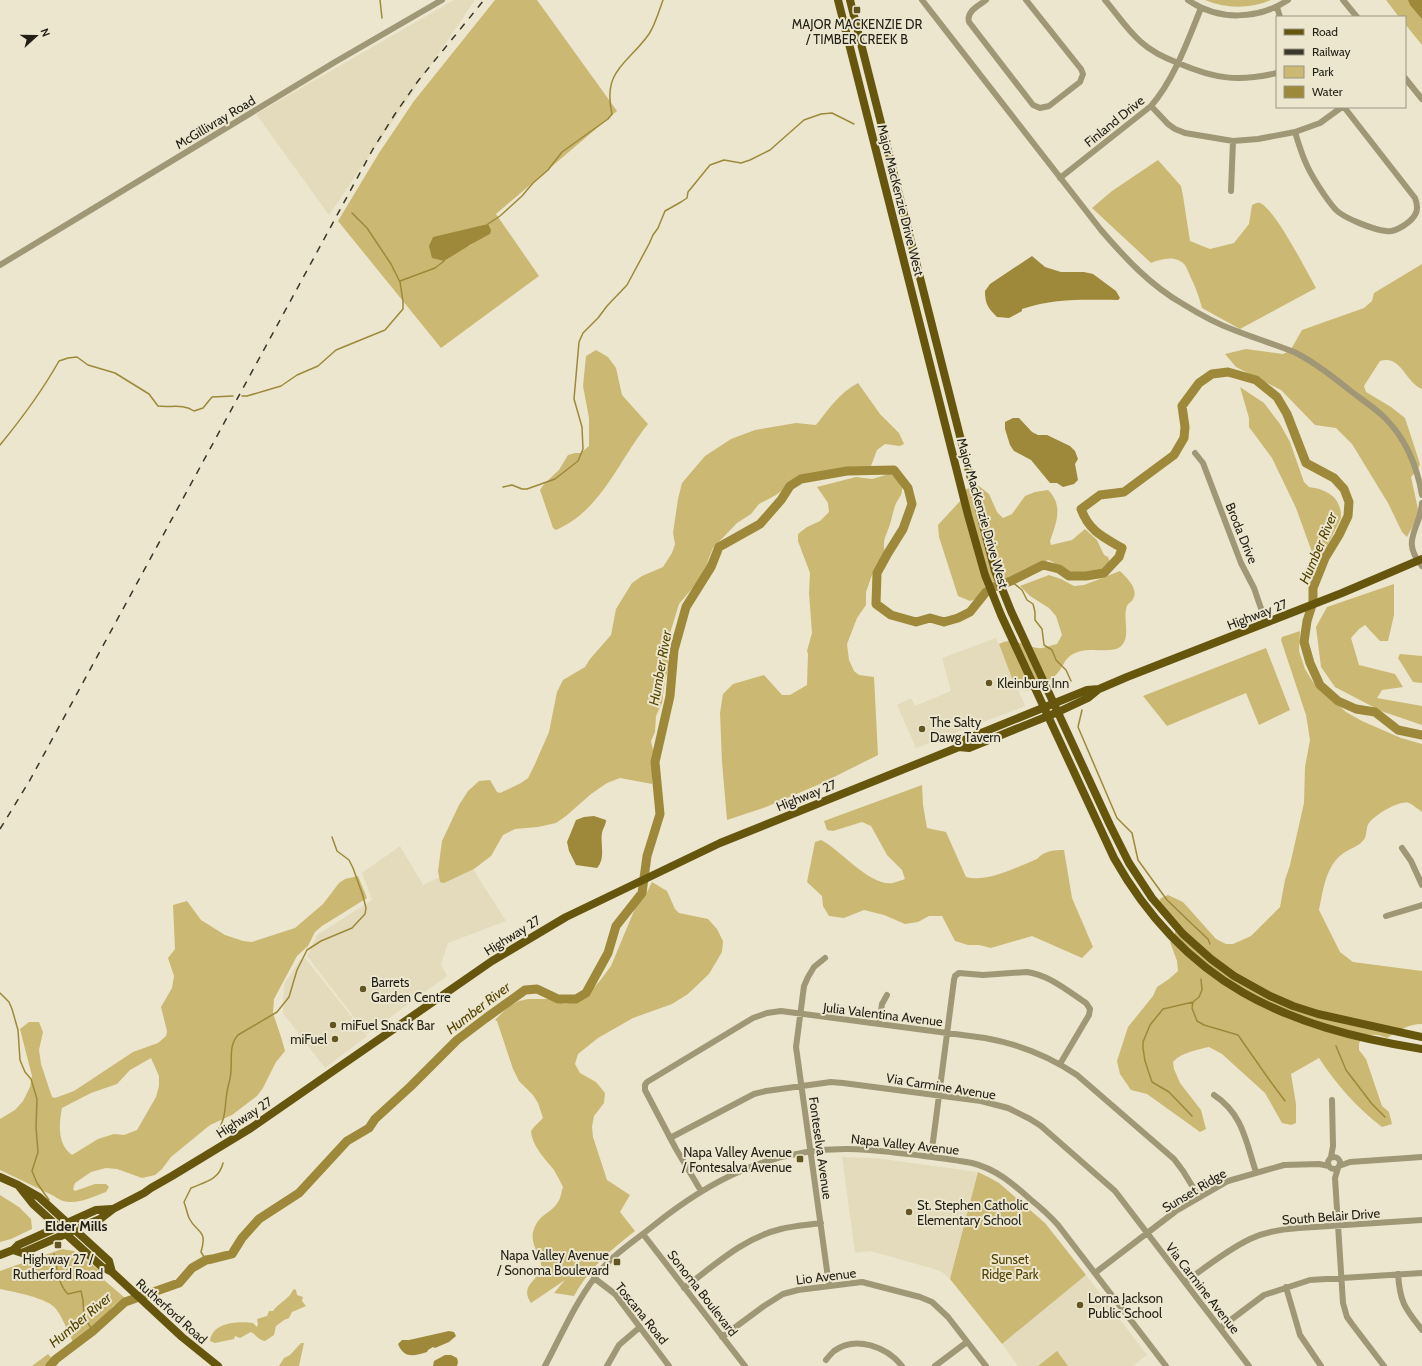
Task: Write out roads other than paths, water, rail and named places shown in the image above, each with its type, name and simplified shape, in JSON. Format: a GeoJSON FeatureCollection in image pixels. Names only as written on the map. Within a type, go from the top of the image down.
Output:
{"type":"FeatureCollection","features":[{"type":"Feature","properties":{"kind":"main road","name":"Major MacKenzie Drive West"},"geometry":{"type":"LineString","coordinates":[[839,0],[985,575],[1001,616],[1102,835],[1127,882],[1151,915],[1186,952],[1203,966],[1242,992],[1266,1005],[1298,1019],[1388,1044],[1422,1049]]}},
{"type":"Feature","properties":{"kind":"main road","name":"Major MacKenzie Drive West"},"geometry":{"type":"LineString","coordinates":[[850,0],[995,571],[1011,611],[1113,832],[1129,863],[1139,880],[1166,916],[1196,947],[1234,976],[1270,996],[1293,1006],[1318,1014],[1422,1037]]}},
{"type":"Feature","properties":{"kind":"main road","name":"Highway 27"},"geometry":{"type":"LineString","coordinates":[[959,747],[964,740],[1043,707],[1087,690],[1099,689],[1421,562]]}},
{"type":"Feature","properties":{"kind":"main road","name":"Highway 27"},"geometry":{"type":"LineString","coordinates":[[13,1250],[22,1252],[67,1234],[100,1219],[113,1209],[144,1193],[251,1128],[492,961],[566,917],[659,871],[727,840],[959,747],[969,748],[1058,712],[1088,698],[1099,689]]}},
{"type":"Feature","properties":{"kind":"main road","name":"Rutherford Road"},"geometry":{"type":"LineString","coordinates":[[0,1177],[39,1197],[108,1261],[112,1272]]}},
{"type":"Feature","properties":{"kind":"main road","name":"Rutherford Road"},"geometry":{"type":"LineString","coordinates":[[18,1185],[33,1204],[102,1267],[112,1272],[182,1337],[218,1366]]}},
{"type":"Feature","properties":{"kind":"main road","name":"Highway 27"},"geometry":{"type":"LineString","coordinates":[[0,1255],[13,1250],[18,1245],[96,1210],[113,1209]]}},
{"type":"Feature","properties":{"kind":"street","name":"McGillivray Road"},"geometry":{"type":"LineString","coordinates":[[0,265],[328,66],[442,0]]}},
{"type":"Feature","properties":{"kind":"street"},"geometry":{"type":"LineString","coordinates":[[922,0],[1060,178],[1111,241],[1151,281],[1169,295],[1193,310],[1233,330],[1296,353],[1329,374],[1384,417],[1399,434],[1406,446],[1419,480],[1422,495]]}},
{"type":"Feature","properties":{"kind":"street"},"geometry":{"type":"LineString","coordinates":[[986,0],[970,13],[968,17],[969,22],[1033,105],[1038,108],[1045,108],[1080,82],[1083,72],[1026,0]]}},
{"type":"Feature","properties":{"kind":"street"},"geometry":{"type":"LineString","coordinates":[[1106,0],[1140,41],[1157,53],[1177,63],[1209,75],[1228,78],[1247,78],[1276,74]]}},
{"type":"Feature","properties":{"kind":"street"},"geometry":{"type":"LineString","coordinates":[[1188,0],[1201,8],[1218,13],[1241,16],[1258,13],[1277,7],[1288,0]]}},
{"type":"Feature","properties":{"kind":"street"},"geometry":{"type":"LineString","coordinates":[[1343,0],[1356,16]]}},
{"type":"Feature","properties":{"kind":"street"},"geometry":{"type":"LineString","coordinates":[[1277,7],[1280,16]]}},
{"type":"Feature","properties":{"kind":"street","name":"Finland Drive"},"geometry":{"type":"LineString","coordinates":[[1060,178],[1152,106],[1164,90],[1201,8]]}},
{"type":"Feature","properties":{"kind":"street"},"geometry":{"type":"LineString","coordinates":[[1406,79],[1422,99]]}},
{"type":"Feature","properties":{"kind":"street"},"geometry":{"type":"LineString","coordinates":[[1152,106],[1168,124],[1185,134],[1233,141],[1264,138],[1295,132],[1320,123],[1342,108]]}},
{"type":"Feature","properties":{"kind":"street"},"geometry":{"type":"LineString","coordinates":[[1295,132],[1305,163],[1337,211],[1349,219],[1386,231],[1392,231],[1411,220],[1416,214],[1417,205],[1415,198],[1344,108]]}},
{"type":"Feature","properties":{"kind":"street"},"geometry":{"type":"LineString","coordinates":[[1231,190],[1233,141]]}},
{"type":"Feature","properties":{"kind":"street","name":"Broda Drive"},"geometry":{"type":"LineString","coordinates":[[1194,453],[1203,463],[1241,563],[1254,588],[1266,623]]}},
{"type":"Feature","properties":{"kind":"street"},"geometry":{"type":"LineString","coordinates":[[1421,562],[1414,553],[1411,539],[1419,519],[1422,503]]}},
{"type":"Feature","properties":{"kind":"street"},"geometry":{"type":"LineString","coordinates":[[1402,848],[1411,861],[1422,885]]}},
{"type":"Feature","properties":{"kind":"street"},"geometry":{"type":"LineString","coordinates":[[1386,916],[1422,905]]}},
{"type":"Feature","properties":{"kind":"street","name":"Fonteselva Avenue"},"geometry":{"type":"LineString","coordinates":[[825,958],[814,967],[804,986],[796,1047],[829,1285]]}},
{"type":"Feature","properties":{"kind":"street"},"geometry":{"type":"LineString","coordinates":[[931,1157],[954,980],[955,976],[959,973],[983,975],[1027,972],[1034,973],[1050,980],[1089,1006],[1089,1015],[1060,1064]]}},
{"type":"Feature","properties":{"kind":"street"},"geometry":{"type":"LineString","coordinates":[[879,1024],[882,1004],[887,995]]}},
{"type":"Feature","properties":{"kind":"street","name":"Julia Valentina Avenue"},"geometry":{"type":"LineString","coordinates":[[701,1191],[670,1138],[644,1088],[647,1082],[760,1015],[774,1011],[985,1038],[1013,1044],[1038,1053],[1060,1064],[1088,1084],[1174,1159],[1199,1197]]}},
{"type":"Feature","properties":{"kind":"street","name":"Via Carmine Avenue"},"geometry":{"type":"LineString","coordinates":[[670,1138],[754,1094],[831,1082],[939,1095],[996,1104],[1020,1114],[1036,1123],[1115,1191],[1249,1366]]}},
{"type":"Feature","properties":{"kind":"street"},"geometry":{"type":"LineString","coordinates":[[1214,1095],[1224,1102],[1240,1123],[1244,1131],[1256,1172]]}},
{"type":"Feature","properties":{"kind":"street"},"geometry":{"type":"LineString","coordinates":[[1332,1100],[1334,1158]]}},
{"type":"Feature","properties":{"kind":"street","name":"Napa Valley Avenue"},"geometry":{"type":"LineString","coordinates":[[545,1366],[594,1278],[610,1261],[643,1234],[701,1191],[726,1177],[751,1166],[783,1157],[832,1149],[859,1149],[885,1151],[979,1164],[1003,1176],[1053,1219],[1166,1366]]}},
{"type":"Feature","properties":{"kind":"street"},"geometry":{"type":"LineString","coordinates":[[1384,1366],[1347,1317],[1343,1303],[1335,1178],[1328,1162],[1334,1158],[1350,1162],[1422,1157]]}},
{"type":"Feature","properties":{"kind":"street"},"geometry":{"type":"LineString","coordinates":[[1334,1158],[1340,1162],[1335,1178]]}},
{"type":"Feature","properties":{"kind":"street","name":"Sunset Ridge"},"geometry":{"type":"LineString","coordinates":[[1319,1164],[1334,1158]]}},
{"type":"Feature","properties":{"kind":"street"},"geometry":{"type":"LineString","coordinates":[[1330,1167],[1334,1169],[1350,1162]]}},
{"type":"Feature","properties":{"kind":"street","name":"Sunset Ridge"},"geometry":{"type":"LineString","coordinates":[[1095,1273],[1176,1211],[1228,1181],[1284,1165],[1319,1164],[1330,1167]]}},
{"type":"Feature","properties":{"kind":"street","name":"South Belair Drive"},"geometry":{"type":"LineString","coordinates":[[1185,1282],[1213,1261],[1251,1239],[1284,1229],[1422,1220]]}},
{"type":"Feature","properties":{"kind":"street"},"geometry":{"type":"LineString","coordinates":[[684,1288],[733,1250],[751,1240],[781,1229],[821,1223]]}},
{"type":"Feature","properties":{"kind":"street","name":"Sonoma Boulevard"},"geometry":{"type":"LineString","coordinates":[[643,1234],[745,1366]]}},
{"type":"Feature","properties":{"kind":"street"},"geometry":{"type":"LineString","coordinates":[[1220,1328],[1264,1295],[1310,1280],[1422,1273]]}},
{"type":"Feature","properties":{"kind":"street"},"geometry":{"type":"LineString","coordinates":[[1398,1274],[1403,1304],[1422,1330]]}},
{"type":"Feature","properties":{"kind":"street","name":"Toscana Road"},"geometry":{"type":"LineString","coordinates":[[594,1278],[615,1294],[669,1366]]}},
{"type":"Feature","properties":{"kind":"street","name":"Lio Avenue"},"geometry":{"type":"LineString","coordinates":[[722,1337],[783,1294],[829,1285],[865,1282],[927,1299],[942,1310],[986,1366]]}},
{"type":"Feature","properties":{"kind":"street"},"geometry":{"type":"LineString","coordinates":[[1286,1287],[1300,1335],[1321,1366]]}},
{"type":"Feature","properties":{"kind":"street"},"geometry":{"type":"LineString","coordinates":[[607,1366],[620,1345],[640,1327]]}},
{"type":"Feature","properties":{"kind":"street"},"geometry":{"type":"LineString","coordinates":[[936,1366],[967,1342]]}},
{"type":"Feature","properties":{"kind":"street"},"geometry":{"type":"LineString","coordinates":[[826,1360],[835,1351],[846,1346],[861,1344],[870,1345],[884,1350],[896,1359],[902,1366]]}},
{"type":"Feature","properties":{"kind":"water"},"geometry":{"type":"Polygon","coordinates":[[[1408,0],[1422,0],[1422,19],[1410,5],[1408,0]]]}},
{"type":"Feature","properties":{"kind":"water"},"geometry":{"type":"Polygon","coordinates":[[[488,224],[491,230],[490,234],[444,261],[432,258],[429,246],[433,237],[488,224]]]}},
{"type":"Feature","properties":{"kind":"water"},"geometry":{"type":"Polygon","coordinates":[[[1032,256],[1045,267],[1061,272],[1084,272],[1093,274],[1116,291],[1120,298],[1118,300],[1058,301],[1034,305],[1022,309],[1022,311],[1009,318],[997,317],[988,306],[985,291],[990,284],[1032,256]]]}},
{"type":"Feature","properties":{"kind":"water"},"geometry":{"type":"Polygon","coordinates":[[[1013,418],[1019,418],[1032,432],[1038,435],[1047,435],[1070,446],[1075,451],[1078,459],[1075,464],[1078,480],[1074,484],[1063,487],[1057,483],[1050,483],[1031,460],[1014,451],[1010,445],[1005,429],[1005,422],[1013,418]]]}},
{"type":"Feature","properties":{"kind":"water"},"geometry":{"type":"Polygon","coordinates":[[[594,816],[606,820],[602,833],[602,856],[600,864],[597,868],[576,865],[569,851],[567,842],[576,820],[594,816]]]}},
{"type":"Feature","properties":{"kind":"water"},"geometry":{"type":"Polygon","coordinates":[[[449,1331],[454,1332],[456,1336],[449,1342],[435,1348],[433,1347],[427,1352],[414,1355],[406,1354],[400,1349],[398,1344],[402,1340],[409,1340],[449,1331]]]}},
{"type":"Feature","properties":{"kind":"water"},"geometry":{"type":"Polygon","coordinates":[[[445,1355],[451,1355],[457,1358],[457,1366],[433,1366],[434,1361],[445,1355]]]}},
{"type":"Feature","properties":{"kind":"waterway"},"geometry":{"type":"LineString","coordinates":[[380,0],[382,18]]}},
{"type":"Feature","properties":{"kind":"waterway"},"geometry":{"type":"LineString","coordinates":[[488,224],[500,216],[522,196],[533,183],[548,170],[562,152],[608,119],[612,114],[610,99],[614,77],[625,61],[649,34],[663,0]]}},
{"type":"Feature","properties":{"kind":"waterway"},"geometry":{"type":"LineString","coordinates":[[503,487],[512,485],[522,489],[527,489],[555,479],[578,461],[583,449],[582,427],[574,399],[579,342],[583,333],[627,285],[658,228],[665,211],[687,198],[688,192],[710,165],[724,160],[741,163],[750,160],[770,150],[804,120],[821,114],[832,113],[854,124]]}},
{"type":"Feature","properties":{"kind":"waterway"},"geometry":{"type":"LineString","coordinates":[[242,396],[247,396],[281,386],[297,375],[318,366],[336,350],[385,330],[403,309],[400,282],[391,264],[367,228],[352,213]]}},
{"type":"Feature","properties":{"kind":"waterway"},"geometry":{"type":"LineString","coordinates":[[400,281],[435,268],[444,261]]}},
{"type":"Feature","properties":{"kind":"waterway"},"geometry":{"type":"LineString","coordinates":[[0,445],[31,404],[59,361],[68,358],[77,357],[88,365],[115,373],[149,394],[158,406],[181,406],[194,411],[203,408],[212,397],[233,396]]}},
{"type":"Feature","properties":{"kind":"waterway","name":"Humber River"},"geometry":{"type":"LineString","coordinates":[[50,1366],[56,1359],[93,1331],[125,1302],[179,1283],[192,1268],[206,1260],[232,1254],[242,1238],[259,1219],[299,1193],[347,1141],[369,1128],[375,1119],[410,1087],[457,1040],[525,990],[537,989],[558,999],[576,999],[586,993],[608,953],[616,926],[642,893],[647,856],[660,814],[655,762],[670,696],[674,650],[686,607],[711,567],[719,547],[760,524],[781,500],[790,486],[801,479],[847,471],[894,470],[908,488],[912,504],[903,529],[877,573],[876,604],[891,615],[916,622],[930,618],[944,622],[958,618],[970,612],[986,592],[994,587],[1011,581],[1043,565],[1059,569],[1069,576],[1086,576],[1104,573],[1119,557],[1122,548],[1097,533],[1088,523],[1081,509],[1100,495],[1124,492],[1174,455],[1184,438],[1185,427],[1182,406],[1199,383],[1212,374],[1228,372],[1256,380],[1277,397],[1287,414],[1306,463],[1334,478],[1344,489],[1349,502],[1348,516],[1339,535],[1325,558],[1313,588],[1313,602],[1307,621],[1304,642],[1310,663],[1320,685],[1338,701],[1356,709],[1375,712],[1398,730],[1422,735]]}},
{"type":"Feature","properties":{"kind":"waterway"},"geometry":{"type":"LineString","coordinates":[[1011,581],[1022,590],[1027,600],[1033,604],[1035,620],[1042,629],[1044,645],[1052,650],[1056,660],[1066,670],[1071,681]]}},
{"type":"Feature","properties":{"kind":"waterway"},"geometry":{"type":"LineString","coordinates":[[1082,710],[1078,727],[1117,818],[1132,833],[1138,860],[1167,900],[1208,939],[1210,944]]}},
{"type":"Feature","properties":{"kind":"waterway"},"geometry":{"type":"LineString","coordinates":[[216,1133],[220,1127],[224,1113],[231,1073],[232,1047],[235,1039],[238,1035],[277,1012],[289,997],[297,970],[307,950],[321,941],[352,928],[365,914],[366,908],[363,896],[353,868],[349,860],[337,851],[332,837]]}},
{"type":"Feature","properties":{"kind":"waterway"},"geometry":{"type":"LineString","coordinates":[[1192,1116],[1169,1092],[1152,1082],[1145,1061],[1143,1042],[1150,1025],[1163,1009],[1193,1002],[1199,997],[1202,990],[1201,979]]}},
{"type":"Feature","properties":{"kind":"waterway"},"geometry":{"type":"LineString","coordinates":[[0,993],[9,1002],[12,1009],[18,1030],[20,1060],[25,1072],[31,1079],[37,1099],[36,1127],[38,1152],[32,1171],[37,1183],[49,1200]]}},
{"type":"Feature","properties":{"kind":"waterway"},"geometry":{"type":"LineString","coordinates":[[1193,1002],[1192,1008],[1197,1021],[1204,1025],[1238,1035],[1285,1101]]}},
{"type":"Feature","properties":{"kind":"waterway"},"geometry":{"type":"LineString","coordinates":[[1336,1046],[1346,1070],[1372,1104],[1385,1117]]}},
{"type":"Feature","properties":{"kind":"waterway"},"geometry":{"type":"LineString","coordinates":[[206,1260],[201,1252],[203,1245],[201,1232],[189,1218],[184,1202],[191,1188],[215,1177],[221,1169],[223,1163]]}},
{"type":"Feature","properties":{"kind":"waterway"},"geometry":{"type":"LineString","coordinates":[[54,1254],[58,1276],[62,1286],[68,1294],[81,1291],[84,1317],[93,1331]]}},
{"type":"Feature","properties":{"kind":"railway"},"geometry":{"type":"LineString","coordinates":[[0,829],[30,780],[373,149],[418,81],[484,0]]}},
{"type":"Feature","properties":{"kind":"place","name":"MAJOR MACKENZIE DR / TIMBER CREEK B"},"geometry":{"type":"Point","coordinates":[857,10]}},
{"type":"Feature","properties":{"kind":"place","name":"Kleinburg Inn"},"geometry":{"type":"Point","coordinates":[989,683]}},
{"type":"Feature","properties":{"kind":"place","name":"The Salty Dawg Tavern"},"geometry":{"type":"Point","coordinates":[922,729]}},
{"type":"Feature","properties":{"kind":"place","name":"Barrets Garden Centre"},"geometry":{"type":"Point","coordinates":[363,989]}},
{"type":"Feature","properties":{"kind":"place","name":"miFuel Snack Bar"},"geometry":{"type":"Point","coordinates":[333,1025]}},
{"type":"Feature","properties":{"kind":"place","name":"miFuel"},"geometry":{"type":"Point","coordinates":[335,1039]}},
{"type":"Feature","properties":{"kind":"place","name":"Napa Valley Avenue / Fontesalva Avenue"},"geometry":{"type":"Point","coordinates":[800,1159]}},
{"type":"Feature","properties":{"kind":"place","name":"St. Stephen Catholic Elementary School"},"geometry":{"type":"Point","coordinates":[909,1212]}},
{"type":"Feature","properties":{"kind":"place","name":"Highway 27 / Rutherford Road"},"geometry":{"type":"Point","coordinates":[58,1245]}},
{"type":"Feature","properties":{"kind":"place","name":"Napa Valley Avenue / Sonoma Boulevard"},"geometry":{"type":"Point","coordinates":[617,1262]}},
{"type":"Feature","properties":{"kind":"place","name":"Lorna Jackson Public School"},"geometry":{"type":"Point","coordinates":[1080,1305]}},
{"type":"Feature","properties":{"kind":"district","name":"Elder Mills"},"geometry":{"type":"Point","coordinates":[76,1226]}},
{"type":"Feature","properties":{"kind":"park label","name":"Sunset Ridge Park"},"geometry":{"type":"Point","coordinates":[1010,1266]}}]}
